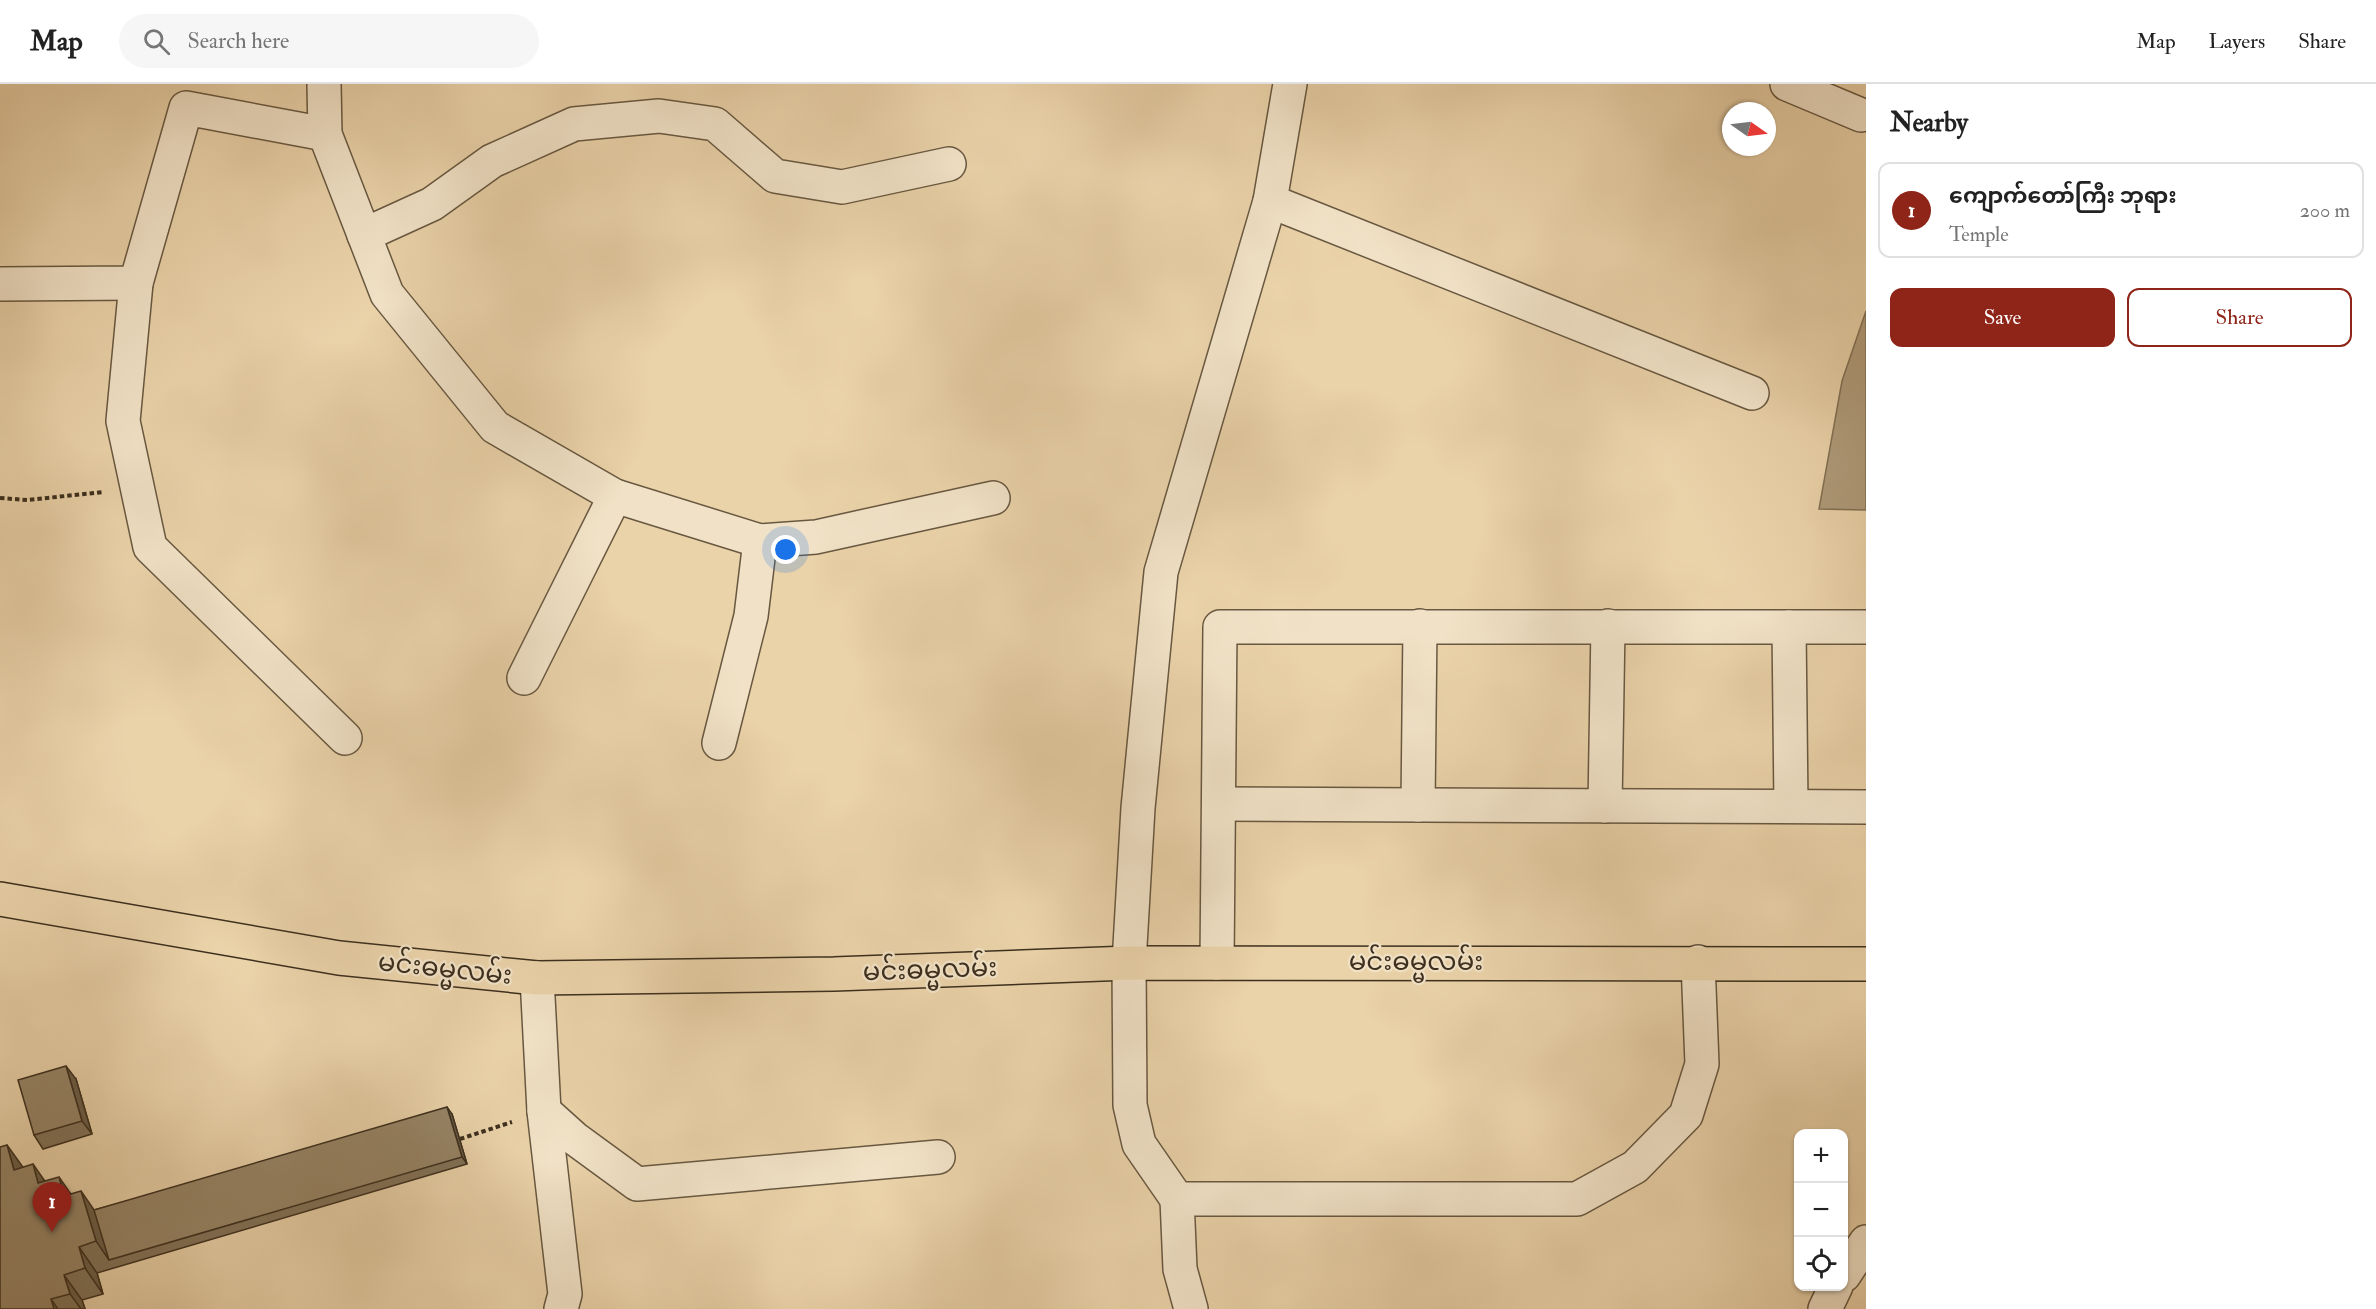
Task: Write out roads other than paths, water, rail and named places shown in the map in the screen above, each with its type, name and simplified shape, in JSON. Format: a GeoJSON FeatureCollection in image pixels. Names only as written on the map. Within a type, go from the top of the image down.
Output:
{"type":"FeatureCollection","features":[{"type":"Feature","properties":{"kind":"main road","name":"မင်းဓမ္မလမ်း"},"geometry":{"type":"LineString","coordinates":[[0,899],[339,958],[537,978],[834,974],[1129,963],[1866,964]]}},
{"type":"Feature","properties":{"kind":"street"},"geometry":{"type":"LineString","coordinates":[[1191,1309],[1180,1269],[1177,1199],[1138,1144],[1130,1105],[1129,963],[1138,808],[1161,572],[1270,201],[1290,84]]}},
{"type":"Feature","properties":{"kind":"street"},"geometry":{"type":"LineString","coordinates":[[1787,84],[1861,115]]}},
{"type":"Feature","properties":{"kind":"street"},"geometry":{"type":"LineString","coordinates":[[332,89],[325,134],[387,294],[495,427],[615,496],[760,541],[816,537],[993,498]]}},
{"type":"Feature","properties":{"kind":"street"},"geometry":{"type":"LineString","coordinates":[[325,134],[186,108],[136,283],[123,421],[150,547],[345,738]]}},
{"type":"Feature","properties":{"kind":"street"},"geometry":{"type":"LineString","coordinates":[[364,235],[432,204],[492,161],[574,124],[659,116],[715,124],[775,176],[843,187],[949,164]]}},
{"type":"Feature","properties":{"kind":"street"},"geometry":{"type":"LineString","coordinates":[[1270,201],[1752,393]]}},
{"type":"Feature","properties":{"kind":"street"},"geometry":{"type":"LineString","coordinates":[[0,284],[136,283]]}},
{"type":"Feature","properties":{"kind":"street"},"geometry":{"type":"LineString","coordinates":[[524,678],[615,496]]}},
{"type":"Feature","properties":{"kind":"street"},"geometry":{"type":"LineString","coordinates":[[719,743],[751,616],[760,541]]}},
{"type":"Feature","properties":{"kind":"street"},"geometry":{"type":"LineString","coordinates":[[1418,805],[1420,626]]}},
{"type":"Feature","properties":{"kind":"street"},"geometry":{"type":"LineString","coordinates":[[1605,806],[1608,626]]}},
{"type":"Feature","properties":{"kind":"street"},"geometry":{"type":"LineString","coordinates":[[1217,963],[1220,627],[1866,627]]}},
{"type":"Feature","properties":{"kind":"street"},"geometry":{"type":"LineString","coordinates":[[1789,627],[1791,807]]}},
{"type":"Feature","properties":{"kind":"street"},"geometry":{"type":"LineString","coordinates":[[1220,804],[1866,807]]}},
{"type":"Feature","properties":{"kind":"street"},"geometry":{"type":"LineString","coordinates":[[1177,1199],[1577,1199],[1635,1167],[1686,1115],[1702,1064],[1698,962]]}},
{"type":"Feature","properties":{"kind":"street"},"geometry":{"type":"LineString","coordinates":[[537,978],[544,1111],[566,1294],[561,1309]]}},
{"type":"Feature","properties":{"kind":"street"},"geometry":{"type":"LineString","coordinates":[[544,1111],[574,1138],[638,1184],[938,1157]]}},
{"type":"Feature","properties":{"kind":"street"},"geometry":{"type":"LineString","coordinates":[[1848,1269],[1866,1242]]}},
{"type":"Feature","properties":{"kind":"street"},"geometry":{"type":"LineString","coordinates":[[1825,1309],[1834,1291]]}},
{"type":"Feature","properties":{"kind":"place","name":"ကျောက်တော်ကြီး ဘုရား"},"geometry":{"type":"Point","coordinates":[52,1232]}}]}
